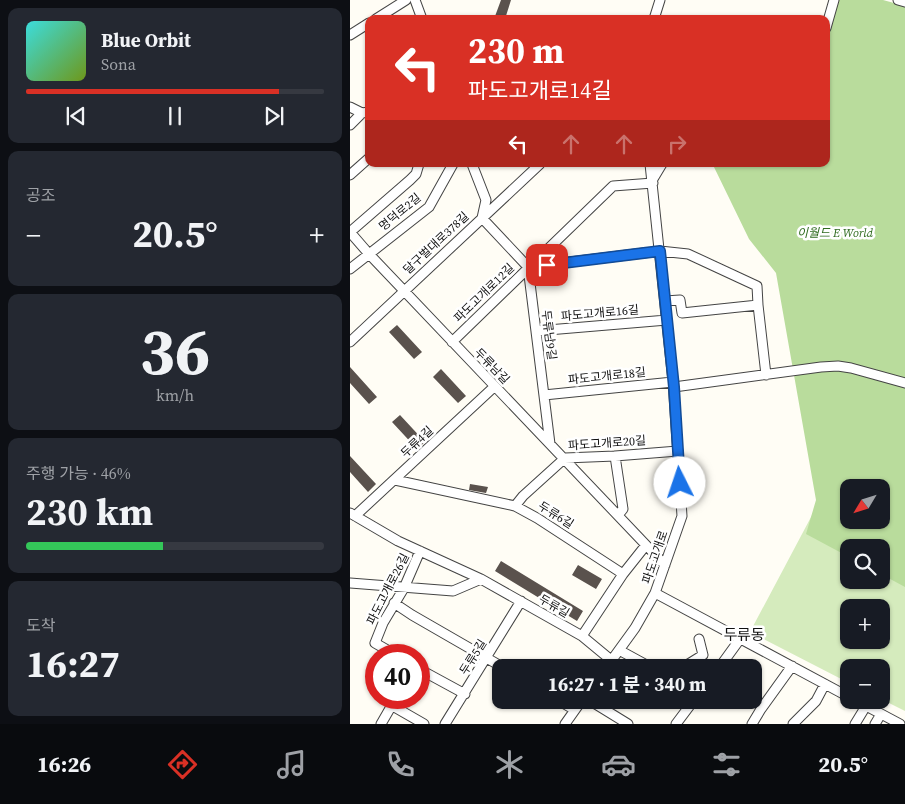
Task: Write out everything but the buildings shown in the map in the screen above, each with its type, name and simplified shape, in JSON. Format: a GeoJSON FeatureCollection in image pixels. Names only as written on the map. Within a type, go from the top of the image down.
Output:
{"type":"FeatureCollection","features":[{"type":"Feature","properties":{"kind":"street"},"geometry":{"type":"LineString","coordinates":[[382,15],[406,0]]}},
{"type":"Feature","properties":{"kind":"street"},"geometry":{"type":"LineString","coordinates":[[415,0],[421,15]]}},
{"type":"Feature","properties":{"kind":"street"},"geometry":{"type":"LineString","coordinates":[[655,15],[660,0]]}},
{"type":"Feature","properties":{"kind":"street"},"geometry":{"type":"LineString","coordinates":[[830,15],[834,0]]}},
{"type":"Feature","properties":{"kind":"street"},"geometry":{"type":"LineString","coordinates":[[898,0],[905,2]]}},
{"type":"Feature","properties":{"kind":"street"},"geometry":{"type":"LineString","coordinates":[[350,34],[365,25]]}},
{"type":"Feature","properties":{"kind":"street"},"geometry":{"type":"LineString","coordinates":[[350,107],[365,113],[350,125]]}},
{"type":"Feature","properties":{"kind":"street"},"geometry":{"type":"LineString","coordinates":[[350,175],[365,162]]}},
{"type":"Feature","properties":{"kind":"street"},"geometry":{"type":"LineString","coordinates":[[350,232],[410,180],[416,174],[418,167]]}},
{"type":"Feature","properties":{"kind":"street","name":"명덕로2길"},"geometry":{"type":"LineString","coordinates":[[350,269],[428,207],[451,167]]}},
{"type":"Feature","properties":{"kind":"street"},"geometry":{"type":"LineString","coordinates":[[473,167],[486,200],[482,218],[528,267],[660,251],[688,254],[757,286],[766,374]]}},
{"type":"Feature","properties":{"kind":"street","name":"달구벌대로378길"},"geometry":{"type":"LineString","coordinates":[[350,342],[537,167]]}},
{"type":"Feature","properties":{"kind":"street","name":"파도고개로"},"geometry":{"type":"LineString","coordinates":[[612,659],[635,628],[655,593],[682,516],[673,385],[651,167]]}},
{"type":"Feature","properties":{"kind":"street"},"geometry":{"type":"LineString","coordinates":[[653,181],[660,167]]}},
{"type":"Feature","properties":{"kind":"street","name":"파도고개로12길"},"geometry":{"type":"LineString","coordinates":[[452,342],[613,186],[653,181]]}},
{"type":"Feature","properties":{"kind":"street","name":"두류남길"},"geometry":{"type":"LineString","coordinates":[[350,232],[665,565]]}},
{"type":"Feature","properties":{"kind":"street","name":"두류남9길"},"geometry":{"type":"LineString","coordinates":[[528,267],[550,444]]}},
{"type":"Feature","properties":{"kind":"street"},"geometry":{"type":"LineString","coordinates":[[665,301],[680,300],[682,313],[758,304]]}},
{"type":"Feature","properties":{"kind":"street","name":"파도고개로16길"},"geometry":{"type":"LineString","coordinates":[[536,331],[667,320]]}},
{"type":"Feature","properties":{"kind":"street","name":"파도고개로18길"},"geometry":{"type":"LineString","coordinates":[[544,395],[673,385],[838,366],[905,383]]}},
{"type":"Feature","properties":{"kind":"street","name":"두류4길"},"geometry":{"type":"LineString","coordinates":[[353,515],[395,480],[495,386]]}},
{"type":"Feature","properties":{"kind":"street","name":"파도고개로20길"},"geometry":{"type":"LineString","coordinates":[[515,506],[523,496],[564,458],[678,451]]}},
{"type":"Feature","properties":{"kind":"street"},"geometry":{"type":"LineString","coordinates":[[615,456],[623,509],[618,515]]}},
{"type":"Feature","properties":{"kind":"street","name":"두류6길"},"geometry":{"type":"LineString","coordinates":[[395,480],[515,506],[537,518],[623,574]]}},
{"type":"Feature","properties":{"kind":"street","name":"두류길"},"geometry":{"type":"LineString","coordinates":[[353,515],[398,541],[481,579],[582,636],[603,659]]}},
{"type":"Feature","properties":{"kind":"street"},"geometry":{"type":"LineString","coordinates":[[582,636],[623,574],[646,545]]}},
{"type":"Feature","properties":{"kind":"street","name":"파도고개로26길"},"geometry":{"type":"LineString","coordinates":[[377,644],[375,643],[383,623],[404,588],[420,551]]}},
{"type":"Feature","properties":{"kind":"street"},"geometry":{"type":"LineString","coordinates":[[350,583],[453,591],[481,579]]}},
{"type":"Feature","properties":{"kind":"street"},"geometry":{"type":"LineString","coordinates":[[655,593],[840,692]]}},
{"type":"Feature","properties":{"kind":"street","name":"두류5길"},"geometry":{"type":"LineString","coordinates":[[445,724],[521,602]]}},
{"type":"Feature","properties":{"kind":"street"},"geometry":{"type":"LineString","coordinates":[[394,603],[492,660]]}},
{"type":"Feature","properties":{"kind":"street"},"geometry":{"type":"LineString","coordinates":[[697,659],[703,655],[699,639]]}},
{"type":"Feature","properties":{"kind":"street"},"geometry":{"type":"LineString","coordinates":[[726,659],[740,639]]}},
{"type":"Feature","properties":{"kind":"street"},"geometry":{"type":"LineString","coordinates":[[619,650],[636,659]]}},
{"type":"Feature","properties":{"kind":"street"},"geometry":{"type":"LineString","coordinates":[[752,724],[792,666]]}},
{"type":"Feature","properties":{"kind":"street"},"geometry":{"type":"LineString","coordinates":[[430,675],[465,694]]}},
{"type":"Feature","properties":{"kind":"street"},"geometry":{"type":"LineString","coordinates":[[793,724],[816,701],[825,684]]}},
{"type":"Feature","properties":{"kind":"street"},"geometry":{"type":"LineString","coordinates":[[381,724],[389,709]]}},
{"type":"Feature","properties":{"kind":"street"},"geometry":{"type":"LineString","coordinates":[[404,709],[424,724]]}},
{"type":"Feature","properties":{"kind":"street"},"geometry":{"type":"LineString","coordinates":[[604,709],[628,724]]}},
{"type":"Feature","properties":{"kind":"street"},"geometry":{"type":"LineString","coordinates":[[676,724],[686,709]]}},
{"type":"Feature","properties":{"kind":"street"},"geometry":{"type":"LineString","coordinates":[[855,724],[864,709]]}},
{"type":"Feature","properties":{"kind":"street"},"geometry":{"type":"LineString","coordinates":[[872,709],[900,724]]}},
{"type":"Feature","properties":{"kind":"street"},"geometry":{"type":"LineString","coordinates":[[565,724],[575,710]]}},
{"type":"Feature","properties":{"kind":"street"},"geometry":{"type":"LineString","coordinates":[[875,724],[881,714]]}},
{"type":"Feature","properties":{"kind":"green space","name":"이월드 E World"},"geometry":{"type":"Polygon","coordinates":[[[837,0],[883,0],[905,6],[905,587],[890,579],[890,539],[840,539],[840,552],[806,534],[816,500],[776,273],[749,239],[714,167],[830,167],[830,25],[837,0]]]}},
{"type":"Feature","properties":{"kind":"green space","name":"이월드 E World"},"geometry":{"type":"Polygon","coordinates":[[[905,7],[905,711],[890,704],[890,659],[840,659],[840,678],[750,632],[819,502],[779,275],[725,167],[830,167],[830,156],[905,7]]]}},
{"type":"Feature","properties":{"kind":"district","name":"두류동"},"geometry":{"type":"Point","coordinates":[744,634]}},
{"type":"Feature","properties":{"kind":"route"},"geometry":{"type":"LineString","coordinates":[[547,265],[660,251],[674,387],[680,483]]}}]}
